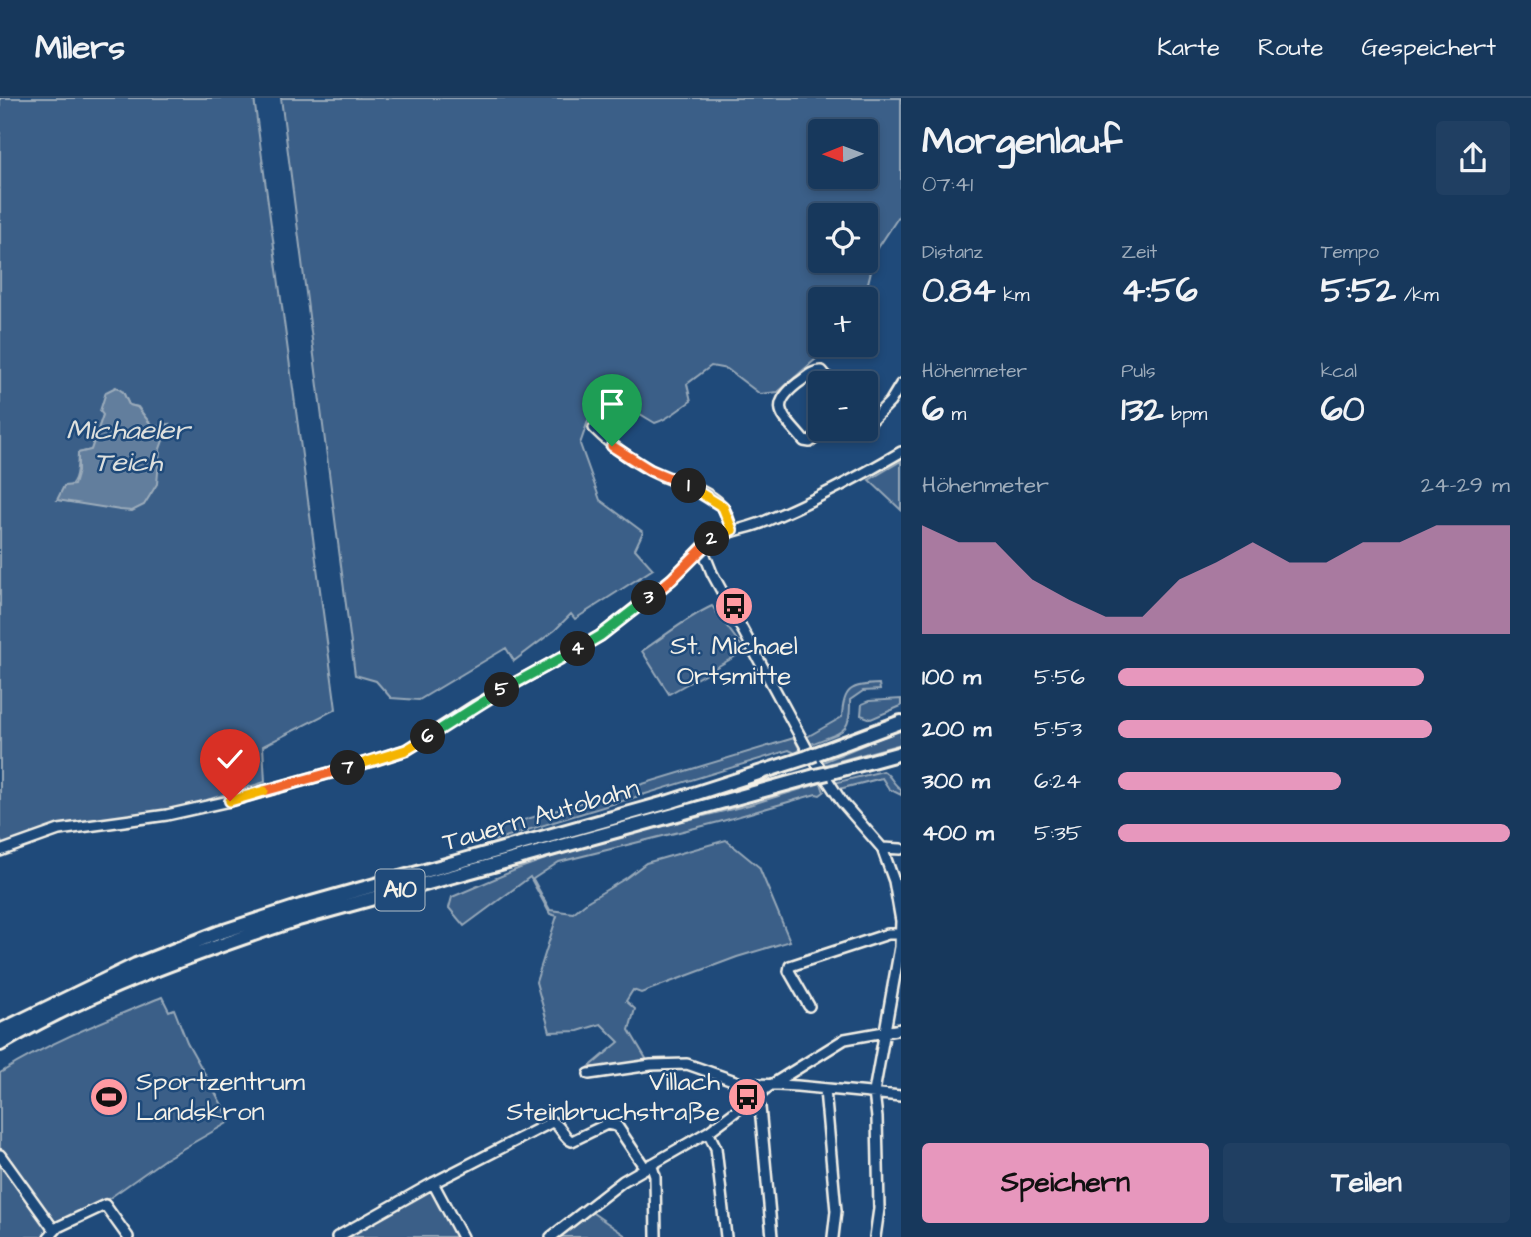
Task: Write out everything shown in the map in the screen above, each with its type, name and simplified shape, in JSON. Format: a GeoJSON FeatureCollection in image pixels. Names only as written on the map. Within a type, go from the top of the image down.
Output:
{"type":"FeatureCollection","features":[{"type":"Feature","properties":{"kind":"highway","name":"Tauern Autobahn"},"geometry":{"type":"LineString","coordinates":[[0,1031],[136,965],[218,933],[301,906],[668,802],[810,756],[901,722]]}},
{"type":"Feature","properties":{"kind":"highway","name":"Tauern Autobahn"},"geometry":{"type":"LineString","coordinates":[[0,1044],[76,1004],[146,974],[222,944],[298,919],[901,753]]}},
{"type":"Feature","properties":{"kind":"street"},"geometry":{"type":"LineString","coordinates":[[808,376],[783,395],[780,403],[781,412],[804,441],[811,441]]}},
{"type":"Feature","properties":{"kind":"street"},"geometry":{"type":"LineString","coordinates":[[878,414],[890,402],[901,384]]}},
{"type":"Feature","properties":{"kind":"street"},"geometry":{"type":"LineString","coordinates":[[594,428],[612,446],[650,470],[690,486],[717,501],[723,507],[732,530]]}},
{"type":"Feature","properties":{"kind":"street"},"geometry":{"type":"LineString","coordinates":[[0,851],[59,830],[167,816],[230,801],[406,750],[476,705],[600,636],[672,579],[712,539],[732,530],[759,524],[842,486],[901,452]]}},
{"type":"Feature","properties":{"kind":"street"},"geometry":{"type":"LineString","coordinates":[[702,548],[712,573],[807,749],[842,802],[882,848],[894,881],[901,934],[874,1092],[879,1209],[874,1237]]}},
{"type":"Feature","properties":{"kind":"street"},"geometry":{"type":"LineString","coordinates":[[882,848],[901,849]]}},
{"type":"Feature","properties":{"kind":"street"},"geometry":{"type":"LineString","coordinates":[[809,1006],[789,971],[790,966],[888,934],[901,934]]}},
{"type":"Feature","properties":{"kind":"street"},"geometry":{"type":"LineString","coordinates":[[551,1237],[623,1181],[708,1132],[771,1085],[845,1039],[901,1029]]}},
{"type":"Feature","properties":{"kind":"street"},"geometry":{"type":"LineString","coordinates":[[589,1074],[651,1065],[688,1064],[741,1083],[901,1096]]}},
{"type":"Feature","properties":{"kind":"street"},"geometry":{"type":"LineString","coordinates":[[825,1090],[836,1211],[833,1237]]}},
{"type":"Feature","properties":{"kind":"street"},"geometry":{"type":"LineString","coordinates":[[754,1097],[760,1107],[772,1237]]}},
{"type":"Feature","properties":{"kind":"street"},"geometry":{"type":"LineString","coordinates":[[337,1237],[433,1183],[552,1122],[572,1141],[607,1124],[617,1126],[655,1176],[656,1237]]}},
{"type":"Feature","properties":{"kind":"street"},"geometry":{"type":"LineString","coordinates":[[708,1132],[716,1148],[726,1237]]}},
{"type":"Feature","properties":{"kind":"street"},"geometry":{"type":"LineString","coordinates":[[0,1155],[51,1234],[105,1205],[128,1237]]}},
{"type":"Feature","properties":{"kind":"street"},"geometry":{"type":"LineString","coordinates":[[433,1183],[462,1237]]}},
{"type":"Feature","properties":{"kind":"shaded area"},"geometry":{"type":"Polygon","coordinates":[[[0,98],[254,98],[336,709],[263,746],[265,782],[165,813],[48,829],[4,846],[0,840],[0,98]],[[123,392],[103,415],[91,450],[78,453],[74,481],[58,500],[132,510],[157,427],[149,422],[138,407],[129,405],[123,392]]]}},
{"type":"Feature","properties":{"kind":"shaded area"},"geometry":{"type":"Polygon","coordinates":[[[281,98],[901,98],[901,213],[878,248],[878,203],[808,203],[808,273],[870,273],[867,287],[808,287],[808,357],[818,357],[778,392],[760,394],[727,369],[711,366],[687,384],[691,401],[660,421],[655,423],[630,408],[599,404],[588,421],[580,444],[600,500],[643,532],[635,549],[653,569],[575,619],[571,614],[555,630],[514,661],[506,648],[419,700],[391,698],[376,681],[355,675],[281,98]]]}},
{"type":"Feature","properties":{"kind":"shaded area"},"geometry":{"type":"Polygon","coordinates":[[[901,461],[901,510],[869,480],[901,461]]]}},
{"type":"Feature","properties":{"kind":"shaded area"},"geometry":{"type":"Polygon","coordinates":[[[712,606],[745,651],[669,694],[642,651],[712,606]]]}},
{"type":"Feature","properties":{"kind":"shaded area"},"geometry":{"type":"Polygon","coordinates":[[[879,684],[880,690],[863,691],[850,700],[849,720],[842,731],[811,744],[807,737],[842,717],[844,700],[850,690],[879,684]]]}},
{"type":"Feature","properties":{"kind":"shaded area"},"geometry":{"type":"Polygon","coordinates":[[[901,699],[901,706],[871,719],[861,715],[862,704],[869,701],[901,699]]]}},
{"type":"Feature","properties":{"kind":"shaded area"},"geometry":{"type":"Polygon","coordinates":[[[901,729],[901,744],[824,765],[823,762],[901,729]]]}},
{"type":"Feature","properties":{"kind":"shaded area"},"geometry":{"type":"Polygon","coordinates":[[[794,738],[800,750],[795,753],[789,750],[495,840],[491,830],[794,738]]]}},
{"type":"Feature","properties":{"kind":"shaded area"},"geometry":{"type":"Polygon","coordinates":[[[883,771],[901,789],[901,795],[889,789],[882,778],[839,789],[834,783],[883,771]]]}},
{"type":"Feature","properties":{"kind":"shaded area"},"geometry":{"type":"Polygon","coordinates":[[[821,783],[824,792],[820,795],[559,862],[533,879],[550,910],[573,913],[646,863],[726,840],[759,867],[790,941],[737,957],[641,993],[633,990],[626,1001],[635,1009],[629,1030],[648,1062],[587,1069],[619,1042],[601,1024],[578,1031],[550,1032],[536,982],[557,916],[550,914],[530,877],[464,926],[449,908],[452,897],[520,868],[588,844],[749,805],[821,783]]]}},
{"type":"Feature","properties":{"kind":"shaded area","name":"Sportzentrum Landskron"},"geometry":{"type":"Polygon","coordinates":[[[162,997],[169,1011],[174,1009],[187,1042],[231,1121],[165,1159],[104,1202],[52,1228],[16,1178],[47,1234],[45,1237],[0,1237],[0,1073],[59,1041],[162,997]]]}},
{"type":"Feature","properties":{"kind":"shaded area"},"geometry":{"type":"Polygon","coordinates":[[[430,1189],[459,1237],[342,1237],[430,1189]]]}},
{"type":"Feature","properties":{"kind":"shaded area"},"geometry":{"type":"Polygon","coordinates":[[[590,1211],[626,1236],[626,1237],[557,1237],[590,1211]]]}},
{"type":"Feature","properties":{"kind":"water","name":"Michaeler Teich"},"geometry":{"type":"Polygon","coordinates":[[[116,387],[123,392],[129,405],[137,407],[149,422],[157,427],[169,424],[160,449],[157,484],[144,505],[132,511],[57,500],[64,486],[74,485],[78,471],[78,453],[91,450],[103,415],[100,411],[106,392],[116,387]]]}},
{"type":"Feature","properties":{"kind":"place","name":"St. Michael Ortsmitte"},"geometry":{"type":"Point","coordinates":[734,606]}},
{"type":"Feature","properties":{"kind":"place","name":"Sportzentrum Landskron"},"geometry":{"type":"Point","coordinates":[109,1097]}},
{"type":"Feature","properties":{"kind":"place","name":"Villach Steinbruchstraße"},"geometry":{"type":"Point","coordinates":[747,1097]}},
{"type":"Feature","properties":{"kind":"route"},"geometry":{"type":"LineString","coordinates":[[230,801],[372,761],[418,744],[476,705],[600,636],[672,579],[712,539],[732,530],[723,507],[717,501],[690,486],[650,470],[612,446]]}}]}
